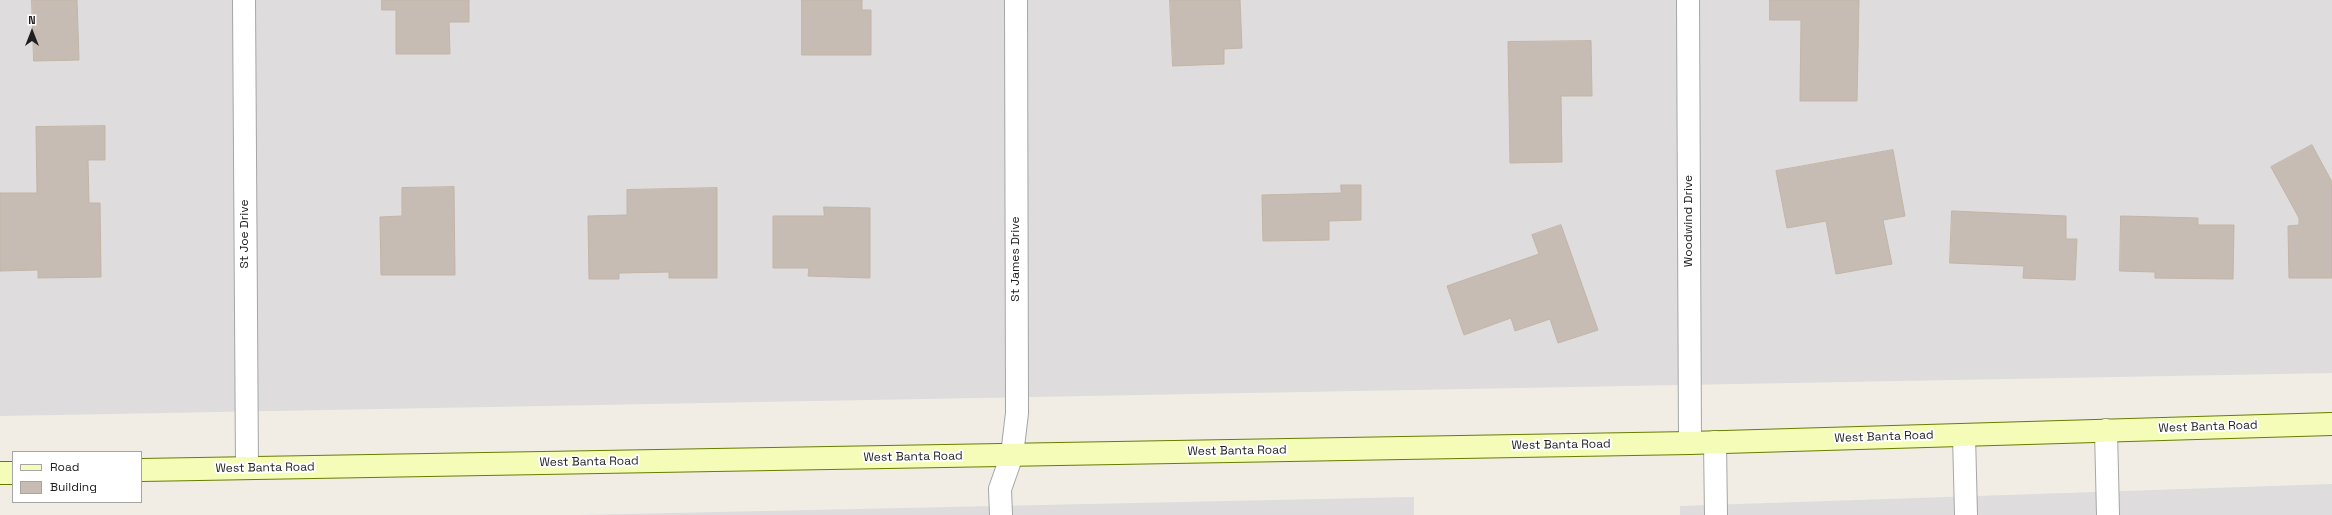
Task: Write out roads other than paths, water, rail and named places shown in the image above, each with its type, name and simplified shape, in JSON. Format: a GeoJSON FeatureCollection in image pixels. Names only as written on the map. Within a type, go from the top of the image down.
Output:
{"type":"FeatureCollection","features":[{"type":"Feature","properties":{"kind":"street","name":"St Joe Drive"},"geometry":{"type":"LineString","coordinates":[[244,0],[246,468]]}},
{"type":"Feature","properties":{"kind":"street","name":"St James Drive"},"geometry":{"type":"LineString","coordinates":[[1001,515],[1000,489],[1012,455],[1017,413],[1016,0]]}},
{"type":"Feature","properties":{"kind":"street","name":"Woodwind Drive"},"geometry":{"type":"LineString","coordinates":[[1688,0],[1690,443]]}},
{"type":"Feature","properties":{"kind":"street","name":"West Banta Road"},"geometry":{"type":"LineString","coordinates":[[142,470],[1690,443],[2332,424]]}},
{"type":"Feature","properties":{"kind":"street"},"geometry":{"type":"LineString","coordinates":[[2106,430],[2108,515]]}},
{"type":"Feature","properties":{"kind":"street"},"geometry":{"type":"LineString","coordinates":[[1964,435],[1966,515]]}},
{"type":"Feature","properties":{"kind":"street"},"geometry":{"type":"LineString","coordinates":[[1715,442],[1716,515]]}},
{"type":"Feature","properties":{"kind":"street"},"geometry":{"type":"LineString","coordinates":[[0,473],[12,473]]}}]}
